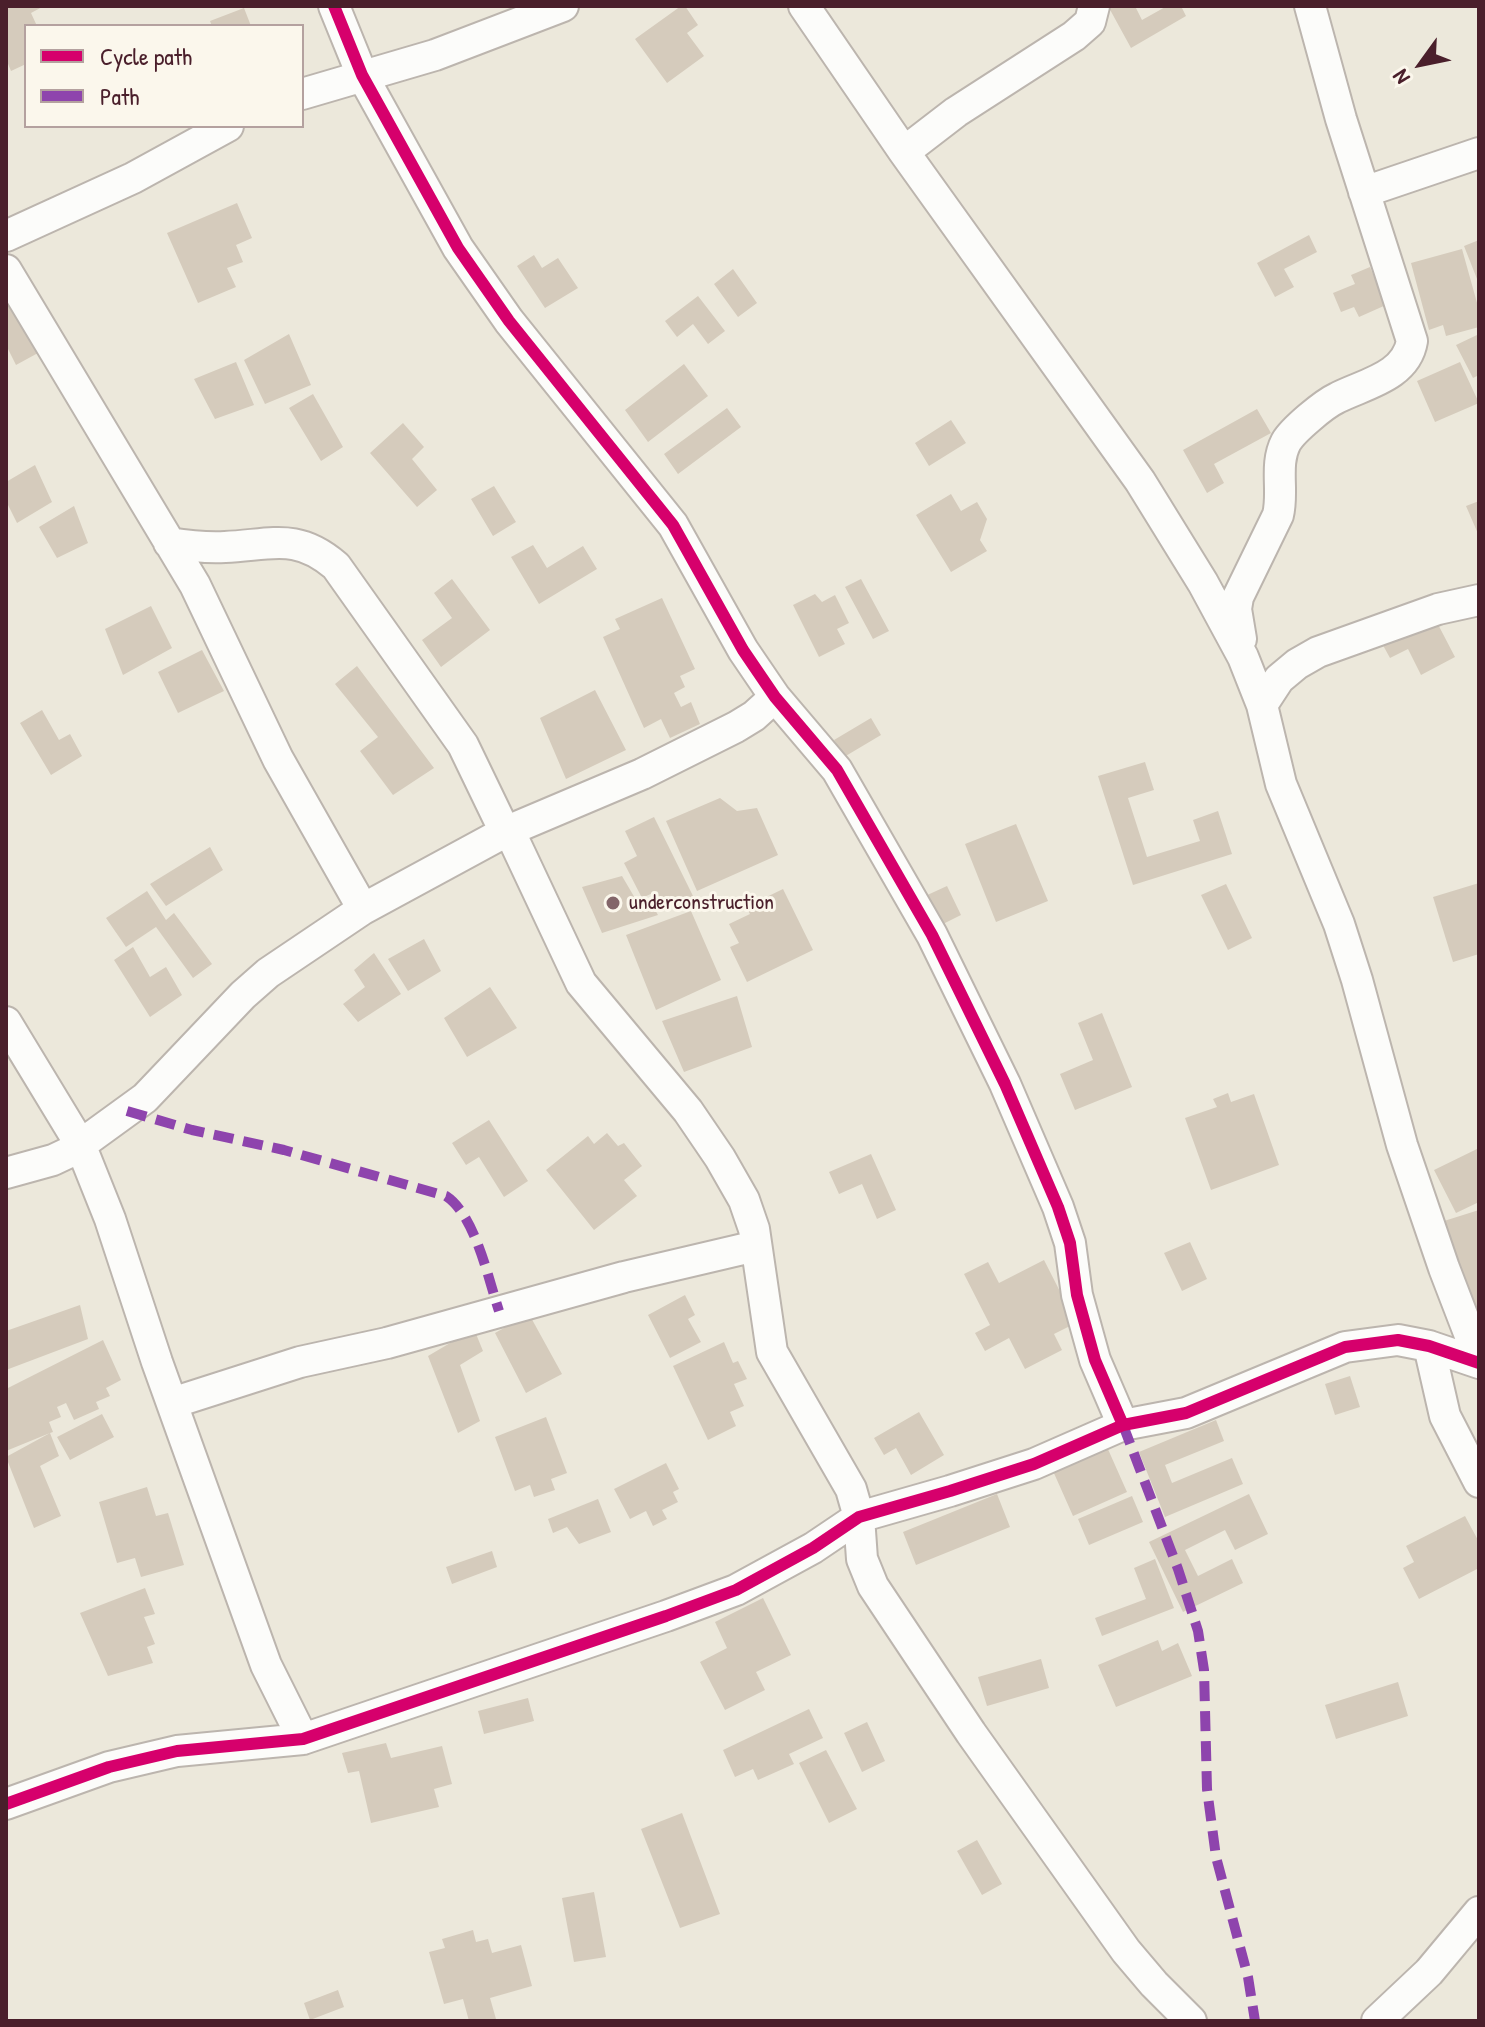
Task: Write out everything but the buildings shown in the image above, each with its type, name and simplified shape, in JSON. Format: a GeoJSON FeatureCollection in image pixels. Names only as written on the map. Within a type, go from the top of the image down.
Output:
{"type":"FeatureCollection","features":[{"type":"Feature","properties":{"kind":"street"},"geometry":{"type":"LineString","coordinates":[[334,6],[362,75],[458,248],[509,321],[673,525],[743,650],[775,697],[837,770],[856,800],[932,935],[998,1071],[1058,1207],[1070,1243],[1077,1295],[1095,1360],[1123,1425]]}},
{"type":"Feature","properties":{"kind":"street"},"geometry":{"type":"LineString","coordinates":[[304,93],[435,55],[563,6]]}},
{"type":"Feature","properties":{"kind":"street"},"geometry":{"type":"LineString","coordinates":[[804,6],[904,152],[1140,481],[1203,583],[1243,657],[1262,705],[1281,784],[1339,924],[1402,1145],[1479,1361]]}},
{"type":"Feature","properties":{"kind":"street"},"geometry":{"type":"LineString","coordinates":[[904,152],[956,112],[1074,36],[1090,22],[1094,6]]}},
{"type":"Feature","properties":{"kind":"street"},"geometry":{"type":"LineString","coordinates":[[1243,657],[1236,609],[1238,597],[1278,515],[1281,503],[1279,461],[1286,443],[1291,435],[1333,399],[1397,369],[1411,351],[1408,326],[1364,192],[1310,6]]}},
{"type":"Feature","properties":{"kind":"street"},"geometry":{"type":"LineString","coordinates":[[6,236],[133,178],[224,128]]}},
{"type":"Feature","properties":{"kind":"street"},"geometry":{"type":"LineString","coordinates":[[1364,192],[1479,153]]}},
{"type":"Feature","properties":{"kind":"street"},"geometry":{"type":"LineString","coordinates":[[6,270],[195,585],[278,759],[363,909]]}},
{"type":"Feature","properties":{"kind":"street"},"geometry":{"type":"LineString","coordinates":[[169,543],[202,548],[274,541],[319,551],[336,566],[463,745],[581,983],[688,1111],[744,1200],[754,1229],[772,1352],[851,1489],[859,1517],[862,1559],[881,1598],[971,1733],[1126,1951],[1191,2021]]}},
{"type":"Feature","properties":{"kind":"street"},"geometry":{"type":"LineString","coordinates":[[1262,705],[1279,679],[1318,652],[1438,609],[1479,600]]}},
{"type":"Feature","properties":{"kind":"street"},"geometry":{"type":"LineString","coordinates":[[6,1173],[53,1160],[72,1151],[145,1098],[268,973],[363,909],[507,831],[642,774],[736,727],[775,697]]}},
{"type":"Feature","properties":{"kind":"street"},"geometry":{"type":"LineString","coordinates":[[6,1022],[80,1144],[110,1219],[266,1665],[303,1739]]}},
{"type":"Feature","properties":{"kind":"street"},"geometry":{"type":"LineString","coordinates":[[172,1403],[300,1362],[387,1343],[624,1277],[756,1246]]}},
{"type":"Feature","properties":{"kind":"street"},"geometry":{"type":"LineString","coordinates":[[6,1804],[109,1767],[177,1751],[303,1739],[666,1616],[736,1590],[813,1548],[859,1517],[1034,1464],[1123,1425],[1186,1413],[1345,1347],[1398,1340],[1479,1361]]}},
{"type":"Feature","properties":{"kind":"street"},"geometry":{"type":"LineString","coordinates":[[1429,1346],[1445,1416],[1479,1482]]}},
{"type":"Feature","properties":{"kind":"street"},"geometry":{"type":"LineString","coordinates":[[1377,2021],[1429,1972],[1479,1912]]}},
{"type":"Feature","properties":{"kind":"marked path"},"geometry":{"type":"LineString","coordinates":[[127,1111],[192,1130],[284,1150],[446,1196],[456,1205],[473,1232],[499,1311]]}},
{"type":"Feature","properties":{"kind":"marked path"},"geometry":{"type":"LineString","coordinates":[[1123,1425],[1178,1569],[1198,1631],[1204,1670],[1207,1789],[1216,1857],[1248,1977],[1255,2021]]}},
{"type":"Feature","properties":{"kind":"cycle path"},"geometry":{"type":"LineString","coordinates":[[334,6],[362,75],[458,248],[509,321],[673,525],[743,650],[775,697],[837,770],[932,935],[1005,1084],[1058,1207],[1070,1243],[1077,1295],[1095,1360],[1123,1425]]}},
{"type":"Feature","properties":{"kind":"cycle path"},"geometry":{"type":"LineString","coordinates":[[6,1804],[109,1767],[177,1751],[303,1739],[666,1616],[736,1590],[813,1548],[859,1517],[1034,1464],[1123,1425],[1186,1413],[1345,1347],[1398,1340],[1429,1346],[1479,1363]]}},
{"type":"Feature","properties":{"kind":"place","name":"underconstruction"},"geometry":{"type":"Point","coordinates":[613,903]}}]}
